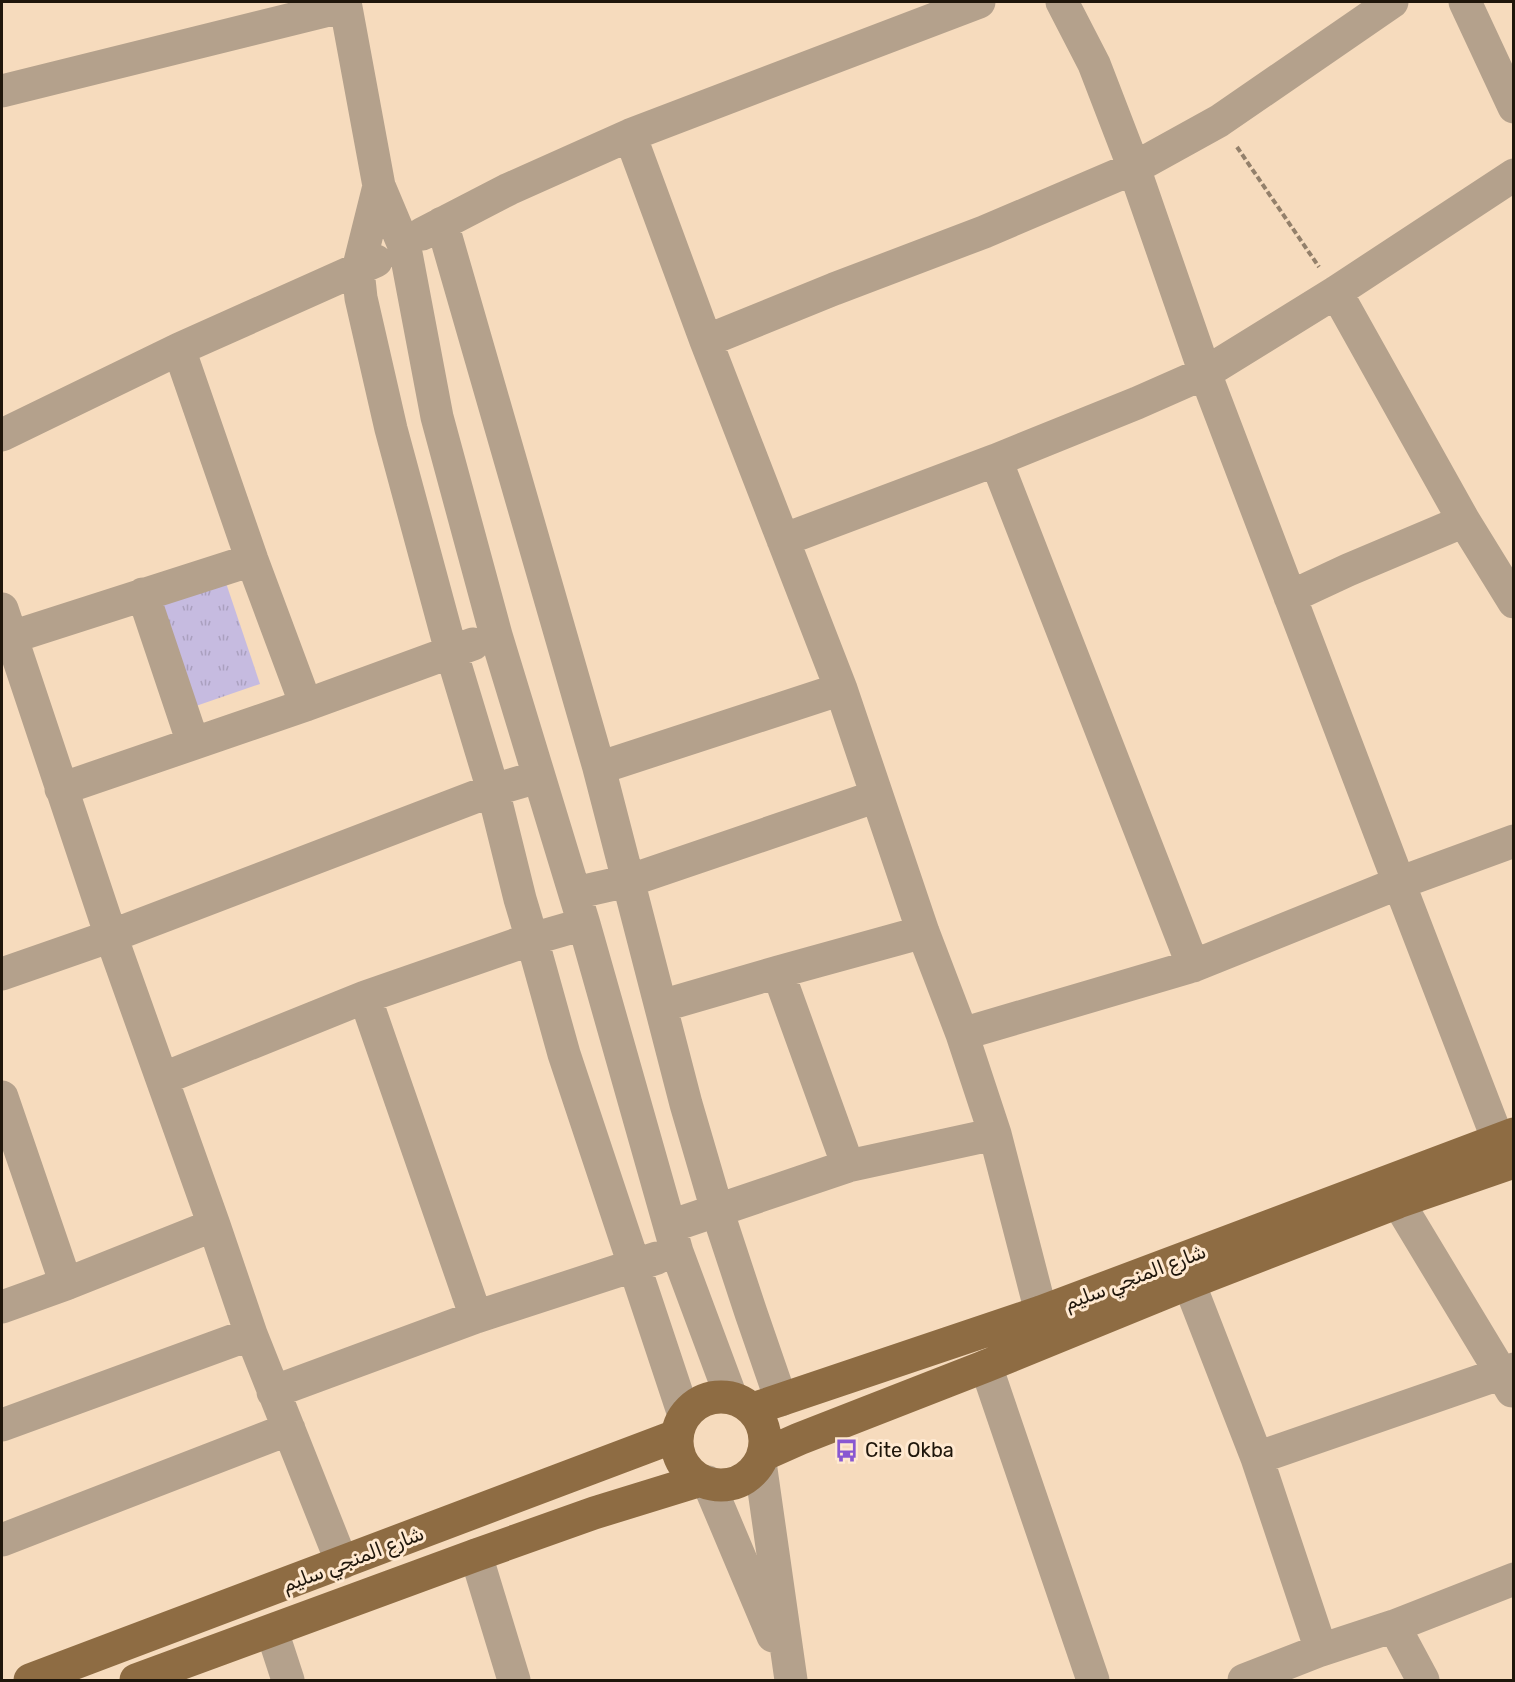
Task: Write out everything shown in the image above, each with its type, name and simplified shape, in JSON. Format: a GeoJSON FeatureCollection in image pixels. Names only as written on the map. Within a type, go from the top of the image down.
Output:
{"type":"FeatureCollection","features":[{"type":"Feature","properties":{"kind":"main road","name":"شارع المنجي سليم"},"geometry":{"type":"LineString","coordinates":[[762,1458],[799,1438],[1398,1202],[1508,1145]]}},
{"type":"Feature","properties":{"kind":"main road","name":"شارع المنجي سليم"},"geometry":{"type":"LineString","coordinates":[[755,1402],[1041,1312],[1508,1145]]}},
{"type":"Feature","properties":{"kind":"main road"},"geometry":{"type":"LineString","coordinates":[[710,1398],[755,1402],[766,1437],[762,1458],[751,1474],[731,1484],[716,1485],[704,1481],[686,1468],[678,1452],[680,1426],[698,1402],[710,1398]]}},
{"type":"Feature","properties":{"kind":"main road","name":"شارع المنجي سليم"},"geometry":{"type":"LineString","coordinates":[[30,1680],[342,1563],[680,1426]]}},
{"type":"Feature","properties":{"kind":"main road","name":"شارع المنجي سليم"},"geometry":{"type":"LineString","coordinates":[[136,1680],[594,1513],[704,1481]]}},
{"type":"Feature","properties":{"kind":"street"},"geometry":{"type":"LineString","coordinates":[[2,435],[179,349],[405,248],[425,231],[508,189],[630,135],[979,2]]}},
{"type":"Feature","properties":{"kind":"street"},"geometry":{"type":"LineString","coordinates":[[1062,2],[1094,64],[1134,168],[1205,373],[1399,883],[1508,1145]]}},
{"type":"Feature","properties":{"kind":"street"},"geometry":{"type":"LineString","coordinates":[[706,340],[984,232],[1134,168],[1219,121],[1392,2]]}},
{"type":"Feature","properties":{"kind":"street"},"geometry":{"type":"LineString","coordinates":[[1465,2],[1514,107]]}},
{"type":"Feature","properties":{"kind":"street"},"geometry":{"type":"LineString","coordinates":[[2,91],[345,4],[379,186],[405,248],[436,417],[496,635],[575,893],[674,1239],[755,1402]]}},
{"type":"Feature","properties":{"kind":"street"},"geometry":{"type":"LineString","coordinates":[[630,135],[706,340],[842,690],[923,932],[962,1034],[995,1134],[1041,1312]]}},
{"type":"Feature","properties":{"kind":"street"},"geometry":{"type":"LineString","coordinates":[[783,540],[996,460],[1205,373],[1336,292],[1514,175]]}},
{"type":"Feature","properties":{"kind":"street"},"geometry":{"type":"LineString","coordinates":[[379,186],[358,270],[361,298],[391,429],[451,651],[493,790],[520,899],[564,1054],[635,1265],[680,1426]]}},
{"type":"Feature","properties":{"kind":"street"},"geometry":{"type":"LineString","coordinates":[[442,222],[599,768],[686,1104],[717,1210],[751,1313],[755,1402]]}},
{"type":"Feature","properties":{"kind":"street"},"geometry":{"type":"LineString","coordinates":[[1336,292],[1464,521],[1514,602]]}},
{"type":"Feature","properties":{"kind":"street"},"geometry":{"type":"LineString","coordinates":[[179,349],[252,560],[306,705]]}},
{"type":"Feature","properties":{"kind":"street"},"geometry":{"type":"LineString","coordinates":[[996,460],[1193,966]]}},
{"type":"Feature","properties":{"kind":"street"},"geometry":{"type":"LineString","coordinates":[[1290,597],[1464,521]]}},
{"type":"Feature","properties":{"kind":"street"},"geometry":{"type":"LineString","coordinates":[[252,560],[143,594],[7,623],[111,936],[251,1334],[342,1563]]}},
{"type":"Feature","properties":{"kind":"street"},"geometry":{"type":"LineString","coordinates":[[143,594],[193,743]]}},
{"type":"Feature","properties":{"kind":"street"},"geometry":{"type":"LineString","coordinates":[[61,789],[306,705],[496,635]]}},
{"type":"Feature","properties":{"kind":"street"},"geometry":{"type":"LineString","coordinates":[[599,768],[842,690]]}},
{"type":"Feature","properties":{"kind":"street"},"geometry":{"type":"LineString","coordinates":[[2,974],[111,936],[493,790],[538,777]]}},
{"type":"Feature","properties":{"kind":"street"},"geometry":{"type":"LineString","coordinates":[[575,893],[628,881],[877,796]]}},
{"type":"Feature","properties":{"kind":"street"},"geometry":{"type":"LineString","coordinates":[[962,1034],[1193,966],[1399,883],[1514,842]]}},
{"type":"Feature","properties":{"kind":"street"},"geometry":{"type":"LineString","coordinates":[[162,1079],[365,997],[532,939],[584,924]]}},
{"type":"Feature","properties":{"kind":"street"},"geometry":{"type":"LineString","coordinates":[[661,1006],[923,932]]}},
{"type":"Feature","properties":{"kind":"street"},"geometry":{"type":"LineString","coordinates":[[778,972],[848,1166]]}},
{"type":"Feature","properties":{"kind":"street"},"geometry":{"type":"LineString","coordinates":[[365,997],[476,1317]]}},
{"type":"Feature","properties":{"kind":"street"},"geometry":{"type":"LineString","coordinates":[[2,1097],[66,1284]]}},
{"type":"Feature","properties":{"kind":"street"},"geometry":{"type":"LineString","coordinates":[[273,1392],[476,1317],[635,1265],[717,1210],[848,1166],[995,1134]]}},
{"type":"Feature","properties":{"kind":"street"},"geometry":{"type":"LineString","coordinates":[[1257,1458],[1510,1378],[1398,1202]]}},
{"type":"Feature","properties":{"kind":"street"},"geometry":{"type":"LineString","coordinates":[[2,1306],[66,1284],[214,1225]]}},
{"type":"Feature","properties":{"kind":"street"},"geometry":{"type":"LineString","coordinates":[[1189,1283],[1257,1458],[1321,1650]]}},
{"type":"Feature","properties":{"kind":"street"},"geometry":{"type":"LineString","coordinates":[[2,1425],[251,1334]]}},
{"type":"Feature","properties":{"kind":"street"},"geometry":{"type":"LineString","coordinates":[[986,1366],[1093,1680]]}},
{"type":"Feature","properties":{"kind":"street"},"geometry":{"type":"LineString","coordinates":[[2,1540],[289,1429]]}},
{"type":"Feature","properties":{"kind":"street"},"geometry":{"type":"LineString","coordinates":[[762,1458],[791,1679]]}},
{"type":"Feature","properties":{"kind":"street"},"geometry":{"type":"LineString","coordinates":[[704,1481],[791,1679]]}},
{"type":"Feature","properties":{"kind":"street"},"geometry":{"type":"LineString","coordinates":[[476,1555],[514,1680]]}},
{"type":"Feature","properties":{"kind":"street"},"geometry":{"type":"LineString","coordinates":[[1244,1680],[1321,1650],[1394,1626],[1514,1579]]}},
{"type":"Feature","properties":{"kind":"street"},"geometry":{"type":"LineString","coordinates":[[1394,1626],[1423,1680]]}},
{"type":"Feature","properties":{"kind":"street"},"geometry":{"type":"LineString","coordinates":[[272,1631],[288,1680]]}},
{"type":"Feature","properties":{"kind":"path"},"geometry":{"type":"LineString","coordinates":[[1219,121],[1336,292]]}},
{"type":"Feature","properties":{"kind":"green space"},"geometry":{"type":"Polygon","coordinates":[[[225,580],[260,684],[193,707],[157,603],[225,580]]]}},
{"type":"Feature","properties":{"kind":"place","name":"Cite Okba"},"geometry":{"type":"Point","coordinates":[847,1450]}}]}
